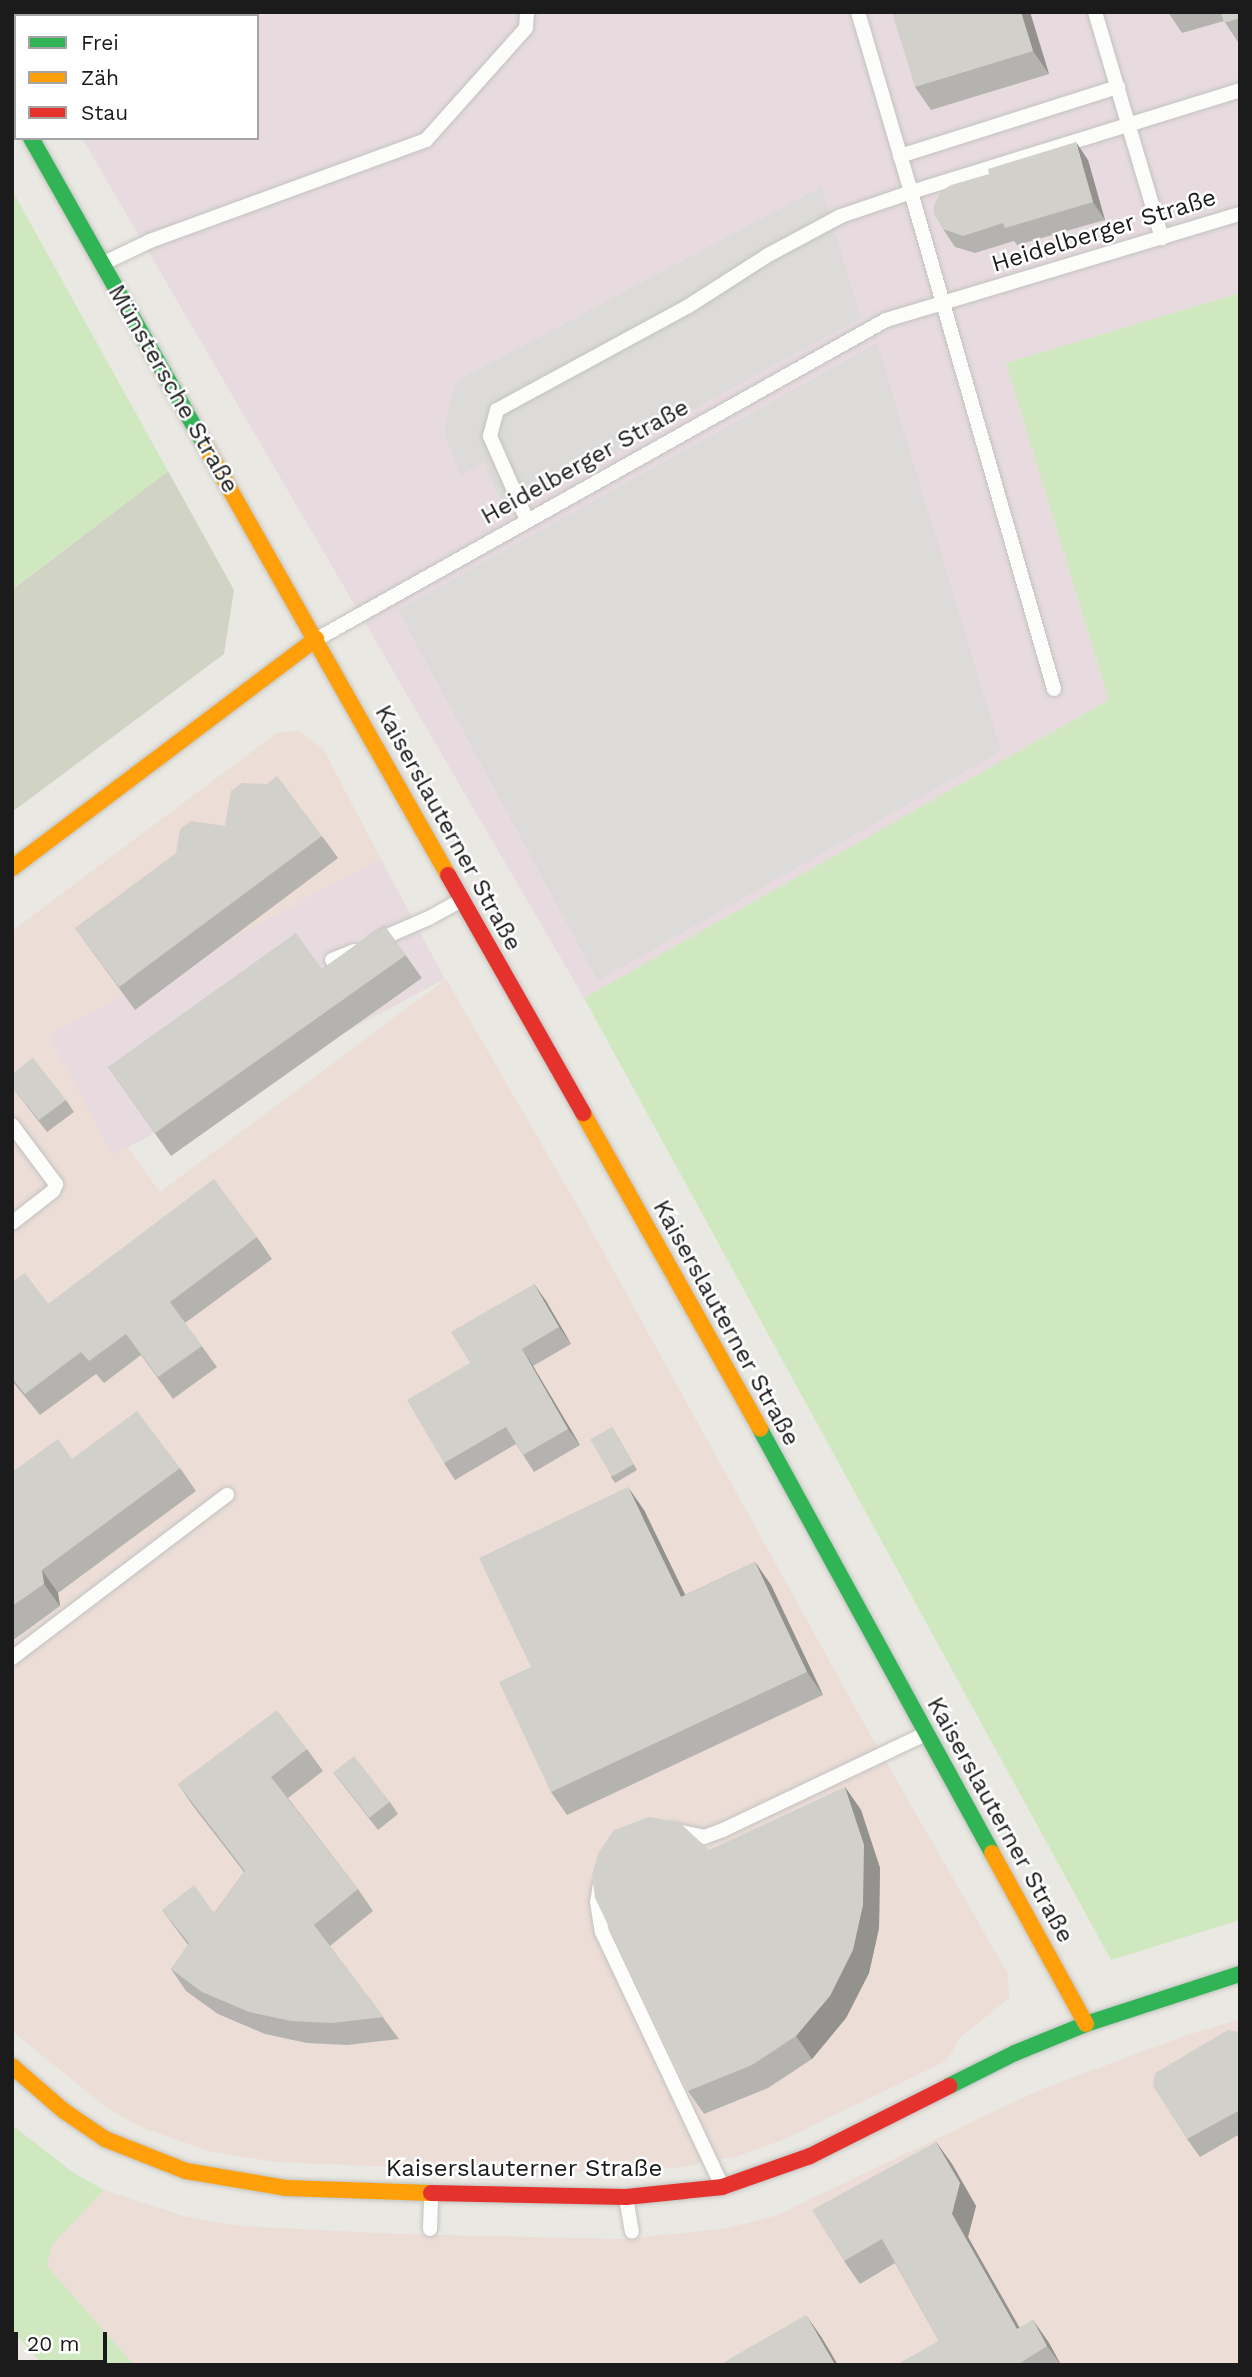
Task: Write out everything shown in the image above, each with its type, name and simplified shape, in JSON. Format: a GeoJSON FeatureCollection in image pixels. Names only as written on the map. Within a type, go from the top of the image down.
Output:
{"type":"FeatureCollection","features":[{"type":"Feature","properties":{"kind":"street","name":"Münstersche Straße"},"geometry":{"type":"LineString","coordinates":[[32,140],[316,639]]}},
{"type":"Feature","properties":{"kind":"street","name":"Heidelberger Straße"},"geometry":{"type":"LineString","coordinates":[[12,868],[316,639]]}},
{"type":"Feature","properties":{"kind":"street","name":"Kaiserslauterner Straße"},"geometry":{"type":"LineString","coordinates":[[12,2066],[64,2111],[105,2138],[186,2171],[286,2188],[431,2194],[626,2197],[722,2187],[810,2156],[961,2078],[1086,2024],[721,1357],[316,639]]}},
{"type":"Feature","properties":{"kind":"street"},"geometry":{"type":"LineString","coordinates":[[1086,2024],[1240,1974]]}},
{"type":"Feature","properties":{"kind":"lane"},"geometry":{"type":"LineString","coordinates":[[101,264],[150,241],[426,140],[526,28],[527,12]]}},
{"type":"Feature","properties":{"kind":"lane"},"geometry":{"type":"LineString","coordinates":[[858,12],[1055,690]]}},
{"type":"Feature","properties":{"kind":"lane"},"geometry":{"type":"LineString","coordinates":[[1095,12],[1163,238]]}},
{"type":"Feature","properties":{"kind":"lane"},"geometry":{"type":"LineString","coordinates":[[900,156],[1118,88]]}},
{"type":"Feature","properties":{"kind":"lane"},"geometry":{"type":"LineString","coordinates":[[527,520],[490,436],[497,410],[687,307],[771,254],[841,216],[1240,90]]}},
{"type":"Feature","properties":{"kind":"lane","name":"Heidelberger Straße"},"geometry":{"type":"LineString","coordinates":[[316,639],[886,320],[1240,214]]}},
{"type":"Feature","properties":{"kind":"lane"},"geometry":{"type":"LineString","coordinates":[[332,960],[429,918],[462,899]]}},
{"type":"Feature","properties":{"kind":"lane"},"geometry":{"type":"LineString","coordinates":[[12,1125],[56,1184],[53,1191],[12,1223]]}},
{"type":"Feature","properties":{"kind":"lane"},"geometry":{"type":"LineString","coordinates":[[12,1658],[227,1495]]}},
{"type":"Feature","properties":{"kind":"lane"},"geometry":{"type":"LineString","coordinates":[[652,1833],[685,1831],[704,1837],[926,1733]]}},
{"type":"Feature","properties":{"kind":"lane"},"geometry":{"type":"LineString","coordinates":[[602,1874],[597,1902],[602,1932],[722,2187]]}},
{"type":"Feature","properties":{"kind":"lane"},"geometry":{"type":"LineString","coordinates":[[430,2229],[431,2194]]}},
{"type":"Feature","properties":{"kind":"lane"},"geometry":{"type":"LineString","coordinates":[[626,2197],[632,2231]]}},
{"type":"Feature","properties":{"kind":"shaded area"},"geometry":{"type":"Polygon","coordinates":[[[12,12],[1240,12],[1240,293],[1007,363],[1109,700],[584,998],[83,140],[259,140],[259,14],[14,14],[14,18],[12,12]]]}},
{"type":"Feature","properties":{"kind":"shaded area"},"geometry":{"type":"Polygon","coordinates":[[[821,187],[861,318],[506,512],[483,462],[461,476],[444,433],[455,382],[821,187]]]}},
{"type":"Feature","properties":{"kind":"shaded area"},"geometry":{"type":"Polygon","coordinates":[[[877,343],[1001,751],[598,981],[398,610],[877,343]]]}},
{"type":"Feature","properties":{"kind":"shaded area"},"geometry":{"type":"Polygon","coordinates":[[[168,471],[234,590],[224,654],[12,812],[12,590],[168,471]]]}},
{"type":"Feature","properties":{"kind":"shaded area"},"geometry":{"type":"Polygon","coordinates":[[[298,731],[323,749],[381,859],[79,1082],[160,1192],[446,979],[589,1226],[862,1720],[1008,1974],[1009,1998],[961,2037],[946,2061],[785,2139],[738,2156],[676,2168],[540,2173],[276,2162],[212,2152],[143,2128],[107,2108],[12,2031],[12,931],[278,732],[298,731]]]}},
{"type":"Feature","properties":{"kind":"shaded area"},"geometry":{"type":"Polygon","coordinates":[[[381,859],[445,979],[113,1156],[49,1036],[381,859]]]}},
{"type":"Feature","properties":{"kind":"shaded area"},"geometry":{"type":"Polygon","coordinates":[[[1240,2019],[1240,2365],[134,2365],[47,2266],[51,2245],[104,2190],[187,2217],[240,2226],[398,2234],[621,2239],[723,2229],[775,2216],[1037,2091],[1184,2036],[1240,2019]]]}},
{"type":"Feature","properties":{"kind":"green space"},"geometry":{"type":"Polygon","coordinates":[[[12,190],[168,471],[12,590],[12,190]]]}},
{"type":"Feature","properties":{"kind":"green space"},"geometry":{"type":"Polygon","coordinates":[[[1240,293],[1240,1920],[1111,1960],[584,998],[1109,700],[1006,363],[1240,293]]]}},
{"type":"Feature","properties":{"kind":"green space"},"geometry":{"type":"Polygon","coordinates":[[[12,2125],[74,2173],[104,2190],[52,2245],[47,2266],[134,2365],[43,2365],[12,2330],[12,2125]]]}},
{"type":"Feature","properties":{"kind":"building"},"geometry":{"type":"Polygon","coordinates":[[[892,12],[1021,12],[1033,51],[915,87],[892,12]]]}},
{"type":"Feature","properties":{"kind":"building"},"geometry":{"type":"Polygon","coordinates":[[[1221,12],[1240,12],[1240,18],[1224,23],[1221,12]]]}},
{"type":"Feature","properties":{"kind":"building"},"geometry":{"type":"Polygon","coordinates":[[[1076,142],[1093,202],[1005,228],[1003,223],[963,236],[943,229],[934,214],[934,205],[941,191],[951,185],[989,174],[988,169],[1076,142]]]}},
{"type":"Feature","properties":{"kind":"building"},"geometry":{"type":"Polygon","coordinates":[[[277,776],[322,836],[119,987],[75,928],[176,853],[180,829],[191,821],[225,826],[231,791],[242,783],[267,784],[277,776]]]}},
{"type":"Feature","properties":{"kind":"building"},"geometry":{"type":"Polygon","coordinates":[[[384,925],[406,955],[155,1133],[108,1067],[296,933],[322,969],[384,925]]]}},
{"type":"Feature","properties":{"kind":"building"},"geometry":{"type":"Polygon","coordinates":[[[33,1058],[66,1100],[39,1120],[12,1087],[12,1074],[33,1058]]]}},
{"type":"Feature","properties":{"kind":"building"},"geometry":{"type":"Polygon","coordinates":[[[214,1179],[257,1237],[170,1302],[202,1346],[158,1377],[126,1334],[89,1361],[81,1352],[25,1394],[12,1378],[12,1282],[25,1273],[48,1304],[214,1179]]]}},
{"type":"Feature","properties":{"kind":"building"},"geometry":{"type":"Polygon","coordinates":[[[534,1284],[559,1327],[522,1349],[568,1429],[523,1455],[506,1427],[444,1463],[407,1400],[470,1363],[451,1332],[534,1284]]]}},
{"type":"Feature","properties":{"kind":"building"},"geometry":{"type":"Polygon","coordinates":[[[137,1411],[180,1468],[42,1570],[44,1584],[12,1606],[12,1472],[58,1439],[72,1459],[137,1411]]]}},
{"type":"Feature","properties":{"kind":"building"},"geometry":{"type":"Polygon","coordinates":[[[612,1427],[634,1464],[612,1477],[590,1440],[612,1427]]]}},
{"type":"Feature","properties":{"kind":"building"},"geometry":{"type":"Polygon","coordinates":[[[628,1487],[681,1597],[755,1562],[807,1672],[551,1792],[499,1682],[531,1667],[479,1558],[628,1487]]]}},
{"type":"Feature","properties":{"kind":"building"},"geometry":{"type":"Polygon","coordinates":[[[277,1710],[307,1749],[271,1777],[358,1889],[314,1925],[384,2017],[332,2023],[291,2021],[249,2012],[202,1992],[171,1969],[189,1943],[162,1910],[194,1885],[214,1913],[245,1871],[178,1784],[277,1710]]]}},
{"type":"Feature","properties":{"kind":"building"},"geometry":{"type":"Polygon","coordinates":[[[354,1756],[390,1802],[369,1818],[334,1772],[354,1756]]]}},
{"type":"Feature","properties":{"kind":"building"},"geometry":{"type":"Polygon","coordinates":[[[845,1787],[864,1845],[863,1905],[853,1950],[830,1996],[796,2036],[752,2065],[688,2091],[595,1898],[592,1874],[599,1852],[614,1830],[649,1817],[679,1822],[709,1850],[845,1787]]]}},
{"type":"Feature","properties":{"kind":"building"},"geometry":{"type":"Polygon","coordinates":[[[1228,2030],[1240,2032],[1240,2110],[1187,2139],[1153,2086],[1155,2073],[1228,2030]]]}},
{"type":"Feature","properties":{"kind":"building"},"geometry":{"type":"Polygon","coordinates":[[[936,2142],[960,2183],[952,2214],[1017,2329],[1033,2320],[1047,2346],[1017,2365],[903,2365],[901,2362],[939,2341],[882,2239],[844,2261],[812,2210],[936,2142]]]}},
{"type":"Feature","properties":{"kind":"building"},"geometry":{"type":"Polygon","coordinates":[[[806,2315],[835,2365],[719,2365],[806,2315]]]}},
{"type":"Feature","properties":{"kind":"traffic: fast"},"geometry":{"type":"LineString","coordinates":[[32,140],[207,449]]}},
{"type":"Feature","properties":{"kind":"traffic: fast"},"geometry":{"type":"LineString","coordinates":[[760,1429],[992,1853]]}},
{"type":"Feature","properties":{"kind":"traffic: fast"},"geometry":{"type":"LineString","coordinates":[[949,2086],[1015,2053],[1086,2024],[1240,1974]]}},
{"type":"Feature","properties":{"kind":"traffic: slow"},"geometry":{"type":"LineString","coordinates":[[207,449],[448,875]]}},
{"type":"Feature","properties":{"kind":"traffic: slow"},"geometry":{"type":"LineString","coordinates":[[12,868],[316,639]]}},
{"type":"Feature","properties":{"kind":"traffic: slow"},"geometry":{"type":"LineString","coordinates":[[583,1113],[760,1429]]}},
{"type":"Feature","properties":{"kind":"traffic: slow"},"geometry":{"type":"LineString","coordinates":[[992,1853],[1086,2024]]}},
{"type":"Feature","properties":{"kind":"traffic: slow"},"geometry":{"type":"LineString","coordinates":[[12,2066],[64,2111],[105,2139],[186,2171],[286,2188],[431,2193]]}},
{"type":"Feature","properties":{"kind":"traffic: jam"},"geometry":{"type":"LineString","coordinates":[[448,875],[583,1113]]}},
{"type":"Feature","properties":{"kind":"traffic: jam"},"geometry":{"type":"LineString","coordinates":[[431,2193],[626,2197],[722,2187],[810,2156],[949,2086]]}}]}
